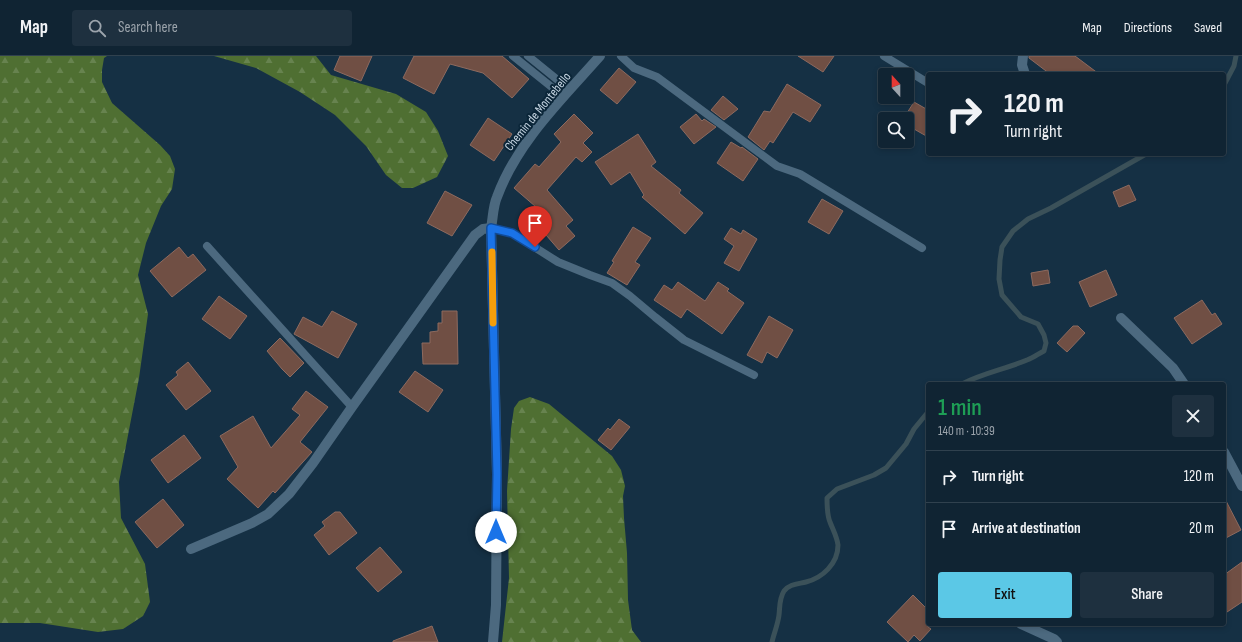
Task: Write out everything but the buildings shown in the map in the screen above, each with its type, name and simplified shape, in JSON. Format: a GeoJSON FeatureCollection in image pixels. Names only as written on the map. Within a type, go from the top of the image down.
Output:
{"type":"FeatureCollection","features":[{"type":"Feature","properties":{"kind":"street","name":"Chemin de Montebello"},"geometry":{"type":"LineString","coordinates":[[493,642],[496,605],[497,474],[491,228],[496,198],[512,162],[567,93],[600,56]]}},
{"type":"Feature","properties":{"kind":"street"},"geometry":{"type":"LineString","coordinates":[[1023,56],[1022,65],[1024,72]]}},
{"type":"Feature","properties":{"kind":"street"},"geometry":{"type":"LineString","coordinates":[[192,548],[252,523],[268,514],[289,494],[313,463],[475,235],[484,229],[491,228]]}},
{"type":"Feature","properties":{"kind":"street"},"geometry":{"type":"LineString","coordinates":[[1121,318],[1173,368],[1183,382]]}},
{"type":"Feature","properties":{"kind":"street"},"geometry":{"type":"LineString","coordinates":[[1226,456],[1242,486]]}},
{"type":"Feature","properties":{"kind":"street"},"geometry":{"type":"LineString","coordinates":[[1025,626],[1054,639],[1057,642]]}},
{"type":"Feature","properties":{"kind":"lane"},"geometry":{"type":"LineString","coordinates":[[513,56],[567,93]]}},
{"type":"Feature","properties":{"kind":"lane"},"geometry":{"type":"LineString","coordinates":[[528,56],[567,93]]}},
{"type":"Feature","properties":{"kind":"lane"},"geometry":{"type":"LineString","coordinates":[[621,56],[634,68],[657,77],[777,166],[800,174],[922,248]]}},
{"type":"Feature","properties":{"kind":"lane"},"geometry":{"type":"LineString","coordinates":[[884,56],[926,82]]}},
{"type":"Feature","properties":{"kind":"lane"},"geometry":{"type":"LineString","coordinates":[[491,228],[512,233],[558,262],[612,283],[630,296],[654,318],[684,340],[754,375]]}},
{"type":"Feature","properties":{"kind":"lane"},"geometry":{"type":"LineString","coordinates":[[207,246],[352,407]]}},
{"type":"Feature","properties":{"kind":"green space"},"geometry":{"type":"Polygon","coordinates":[[[0,56],[107,56],[104,58],[102,82],[112,103],[160,145],[170,156],[175,169],[172,189],[161,206],[146,243],[138,275],[148,314],[139,378],[119,482],[121,518],[145,564],[150,602],[143,616],[123,629],[98,632],[40,623],[0,623],[0,56]]]}},
{"type":"Feature","properties":{"kind":"green space"},"geometry":{"type":"Polygon","coordinates":[[[214,56],[316,56],[331,75],[396,94],[426,112],[438,131],[448,156],[437,177],[413,188],[402,188],[386,175],[366,146],[335,115],[300,92],[256,68],[214,56]]]}},
{"type":"Feature","properties":{"kind":"green space"},"geometry":{"type":"Polygon","coordinates":[[[530,397],[549,404],[612,456],[621,470],[625,486],[623,496],[627,553],[628,600],[632,630],[641,642],[502,642],[509,578],[507,491],[511,429],[514,408],[519,401],[530,397]]]}},
{"type":"Feature","properties":{"kind":"waterway"},"geometry":{"type":"LineString","coordinates":[[1226,81],[1234,66],[1236,56]]}},
{"type":"Feature","properties":{"kind":"waterway"},"geometry":{"type":"LineString","coordinates":[[967,382],[1029,359],[1044,351],[1046,343],[1044,335],[1038,324],[1021,317],[1002,295],[999,279],[1002,247],[1013,231],[1028,219],[1051,208],[1142,156]]}},
{"type":"Feature","properties":{"kind":"waterway"},"geometry":{"type":"LineString","coordinates":[[772,642],[778,618],[780,600],[784,591],[791,586],[812,580],[823,574],[835,558],[838,545],[828,516],[827,498],[837,489],[874,475],[886,468],[906,444],[914,429],[926,414]]}},
{"type":"Feature","properties":{"kind":"slow traffic"},"geometry":{"type":"LineString","coordinates":[[492,252],[493,323]]}},
{"type":"Feature","properties":{"kind":"route"},"geometry":{"type":"LineString","coordinates":[[496,532],[497,474],[491,228],[512,233],[535,247]]}}]}
